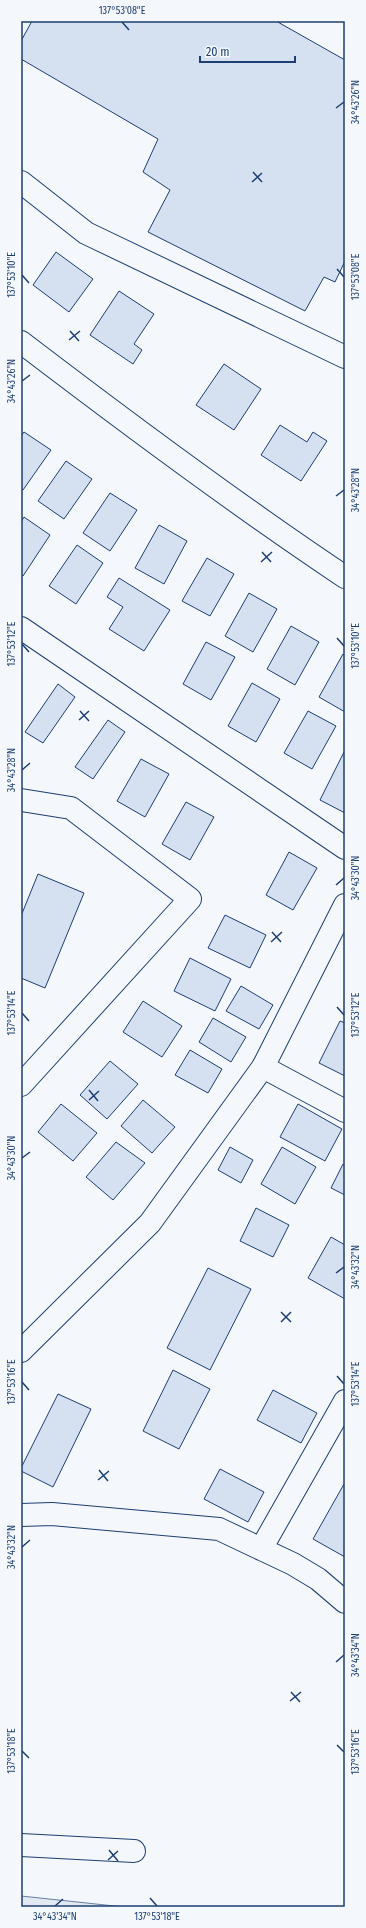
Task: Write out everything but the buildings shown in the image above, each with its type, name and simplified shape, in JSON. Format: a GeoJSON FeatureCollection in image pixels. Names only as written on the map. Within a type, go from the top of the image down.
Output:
{"type":"FeatureCollection","features":[{"type":"Feature","properties":{"kind":"street"},"geometry":{"type":"LineString","coordinates":[[21,182],[86,233],[345,357]]}},
{"type":"Feature","properties":{"kind":"street"},"geometry":{"type":"LineString","coordinates":[[21,342],[95,399],[264,522],[345,577]]}},
{"type":"Feature","properties":{"kind":"street"},"geometry":{"type":"LineString","coordinates":[[21,628],[345,848]]}},
{"type":"Feature","properties":{"kind":"street"},"geometry":{"type":"LineString","coordinates":[[21,800],[71,808],[190,899],[21,1085]]}},
{"type":"Feature","properties":{"kind":"street"},"geometry":{"type":"LineString","coordinates":[[21,1351],[150,1224],[264,1067],[345,905]]}},
{"type":"Feature","properties":{"kind":"street"},"geometry":{"type":"LineString","coordinates":[[264,1067],[345,1111]]}},
{"type":"Feature","properties":{"kind":"street"},"geometry":{"type":"LineString","coordinates":[[261,1548],[345,1401]]}},
{"type":"Feature","properties":{"kind":"street"},"geometry":{"type":"LineString","coordinates":[[21,1515],[52,1514],[220,1529],[261,1548],[318,1579],[345,1602]]}},
{"type":"Feature","properties":{"kind":"street"},"geometry":{"type":"LineString","coordinates":[[21,1845],[134,1850]]}},
{"type":"Feature","properties":{"kind":"shaded area"},"geometry":{"type":"Polygon","coordinates":[[[21,1896],[124,1907],[21,1907],[21,1896]]]}}]}
